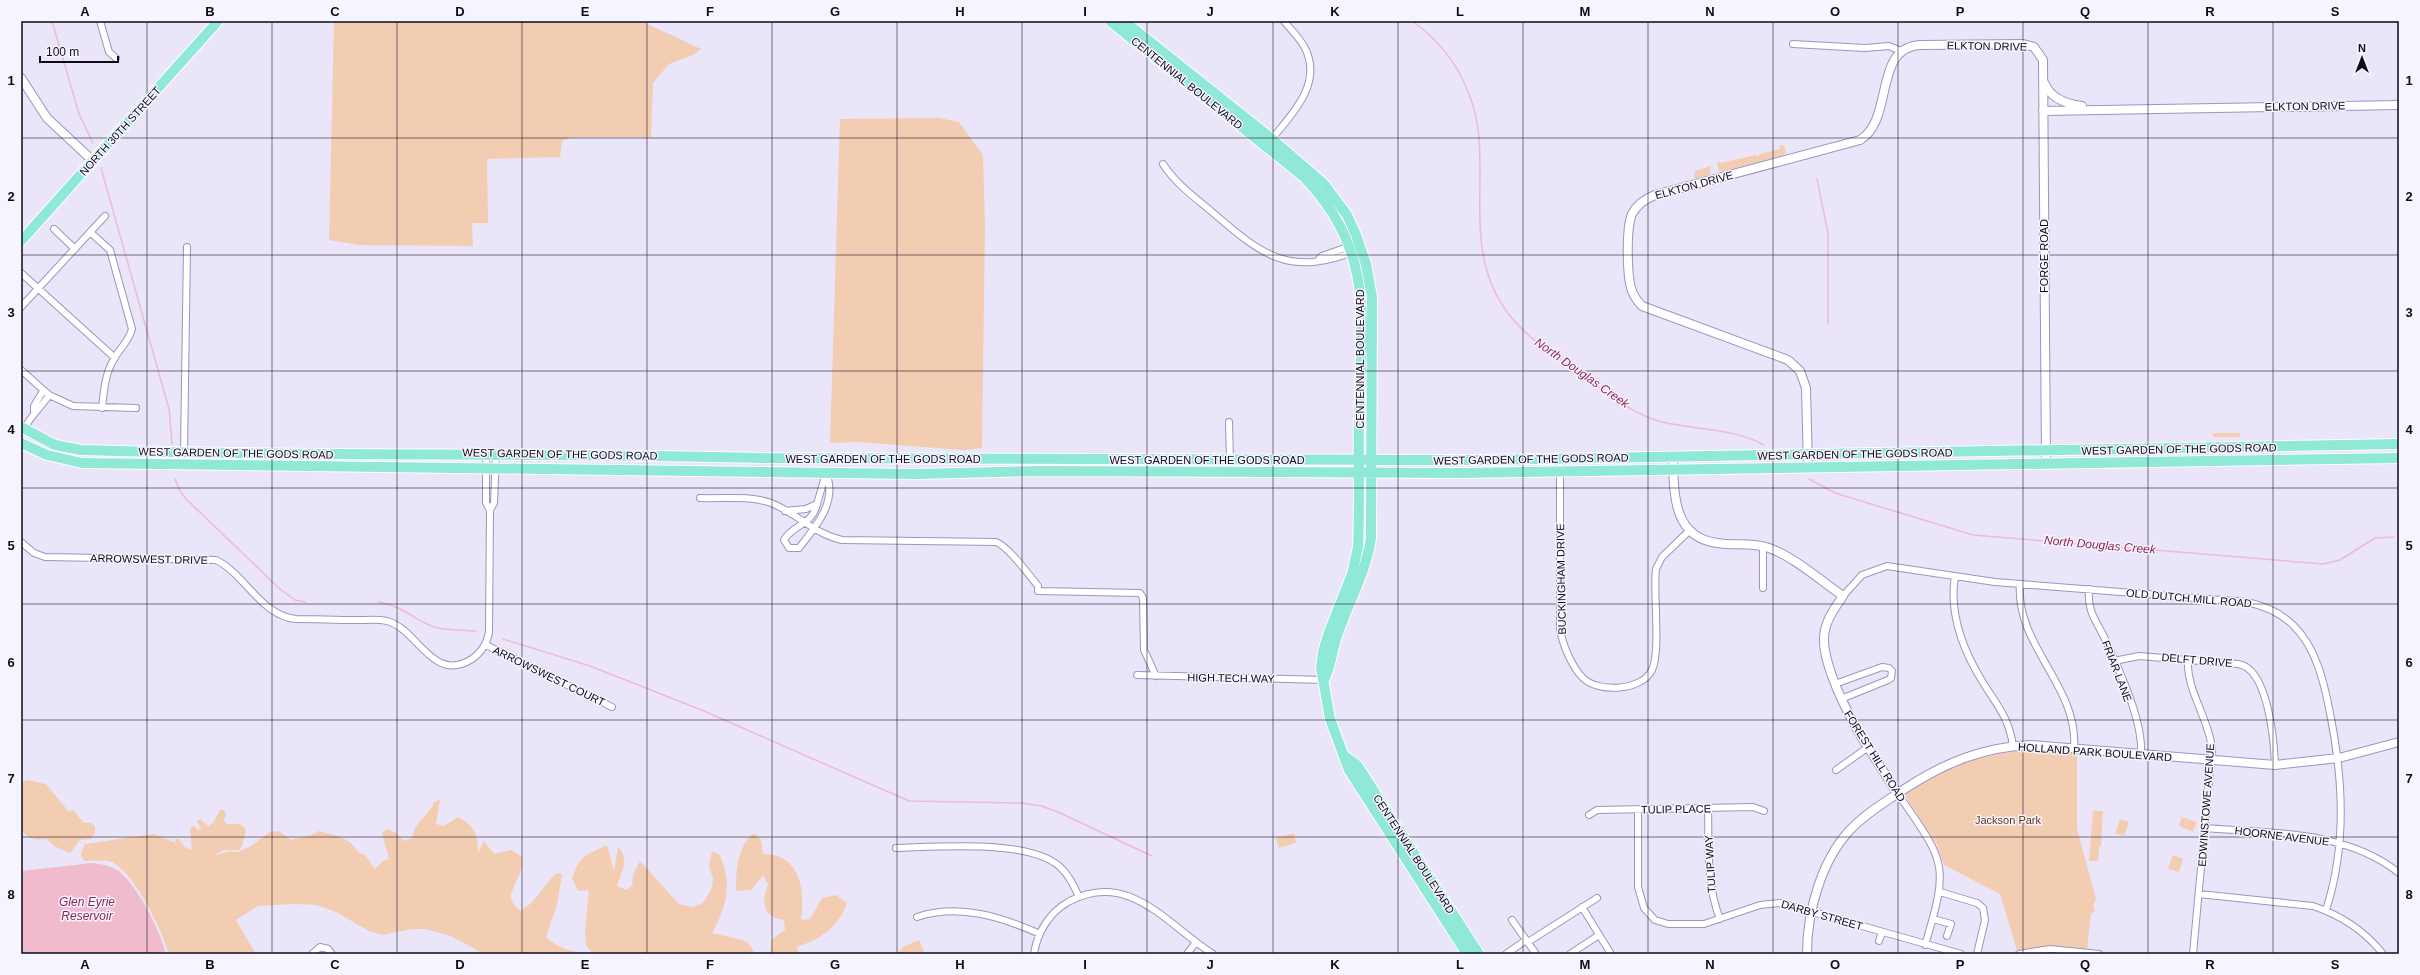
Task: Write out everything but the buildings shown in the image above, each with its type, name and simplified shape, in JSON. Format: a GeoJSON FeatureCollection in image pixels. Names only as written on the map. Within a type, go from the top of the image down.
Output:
{"type":"FeatureCollection","features":[{"type":"Feature","properties":{"kind":"main road","name":"NORTH 30TH STREET"},"geometry":{"type":"LineString","coordinates":[[21,241],[218,21]]}},
{"type":"Feature","properties":{"kind":"main road","name":"CENTENNIAL BOULEVARD"},"geometry":{"type":"LineString","coordinates":[[1110,21],[1269,142]]}},
{"type":"Feature","properties":{"kind":"main road","name":"CENTENNIAL BOULEVARD"},"geometry":{"type":"LineString","coordinates":[[1124,21],[1269,142],[1317,191],[1356,248],[1372,297],[1371,530],[1367,559],[1337,636],[1330,669],[1324,680]]}},
{"type":"Feature","properties":{"kind":"main road","name":"CENTENNIAL BOULEVARD"},"geometry":{"type":"LineString","coordinates":[[1356,248],[1362,296],[1358,537],[1356,561],[1325,643],[1321,668],[1330,719],[1350,770],[1467,954]]}},
{"type":"Feature","properties":{"kind":"main road","name":"WEST GARDEN OF THE GODS ROAD"},"geometry":{"type":"LineString","coordinates":[[22,431],[33,441],[42,439],[63,447],[81,450],[184,452],[491,453],[764,458],[1371,461],[2399,444]]}},
{"type":"Feature","properties":{"kind":"main road","name":"WEST GARDEN OF THE GODS ROAD"},"geometry":{"type":"LineString","coordinates":[[21,443],[48,455],[82,463],[491,467],[826,473],[1038,471],[1359,473],[1560,472],[2399,458]]}},
{"type":"Feature","properties":{"kind":"main road"},"geometry":{"type":"LineString","coordinates":[[1038,471],[1048,464],[1122,464],[1140,460]]}},
{"type":"Feature","properties":{"kind":"main road","name":"CENTENNIAL BOULEVARD"},"geometry":{"type":"LineString","coordinates":[[1346,757],[1357,765],[1479,954]]}},
{"type":"Feature","properties":{"kind":"street"},"geometry":{"type":"LineString","coordinates":[[100,21],[109,52],[116,58]]}},
{"type":"Feature","properties":{"kind":"street"},"geometry":{"type":"LineString","coordinates":[[1269,142],[1304,97],[1311,73],[1305,48],[1284,21]]}},
{"type":"Feature","properties":{"kind":"street"},"geometry":{"type":"LineString","coordinates":[[1792,44],[1865,48],[1889,46],[1901,51]]}},
{"type":"Feature","properties":{"kind":"street","name":"ELKTON DRIVE"},"geometry":{"type":"LineString","coordinates":[[1808,467],[1806,388],[1800,371],[1793,364],[1657,313],[1639,302],[1630,282],[1629,230],[1631,218],[1636,208],[1645,199],[1655,195],[1860,140],[1869,134],[1875,124],[1891,65],[1901,51],[1917,45],[2023,44],[2038,50]]}},
{"type":"Feature","properties":{"kind":"street","name":"FORGE ROAD"},"geometry":{"type":"LineString","coordinates":[[2038,50],[2043,60],[2044,81],[2046,464]]}},
{"type":"Feature","properties":{"kind":"street"},"geometry":{"type":"LineString","coordinates":[[21,78],[47,118],[93,161]]}},
{"type":"Feature","properties":{"kind":"street"},"geometry":{"type":"LineString","coordinates":[[2044,81],[2049,92],[2063,101],[2076,105],[2111,109]]}},
{"type":"Feature","properties":{"kind":"street","name":"ELKTON DRIVE"},"geometry":{"type":"LineString","coordinates":[[2043,111],[2399,105]]}},
{"type":"Feature","properties":{"kind":"street"},"geometry":{"type":"LineString","coordinates":[[1163,164],[1177,183],[1258,250],[1269,255],[1292,261],[1317,261],[1322,256],[1356,248]]}},
{"type":"Feature","properties":{"kind":"street"},"geometry":{"type":"LineString","coordinates":[[21,307],[105,216]]}},
{"type":"Feature","properties":{"kind":"street"},"geometry":{"type":"LineString","coordinates":[[54,229],[74,249]]}},
{"type":"Feature","properties":{"kind":"street"},"geometry":{"type":"LineString","coordinates":[[90,232],[110,250],[131,322],[128,339],[114,358],[106,375],[102,408]]}},
{"type":"Feature","properties":{"kind":"street"},"geometry":{"type":"LineString","coordinates":[[184,452],[187,247]]}},
{"type":"Feature","properties":{"kind":"street"},"geometry":{"type":"LineString","coordinates":[[21,273],[114,358]]}},
{"type":"Feature","properties":{"kind":"street"},"geometry":{"type":"LineString","coordinates":[[21,370],[43,391],[73,406],[136,408]]}},
{"type":"Feature","properties":{"kind":"street"},"geometry":{"type":"LineString","coordinates":[[22,431],[34,411],[34,406],[43,391]]}},
{"type":"Feature","properties":{"kind":"street"},"geometry":{"type":"LineString","coordinates":[[34,411],[40,410],[49,395]]}},
{"type":"Feature","properties":{"kind":"street"},"geometry":{"type":"LineString","coordinates":[[1229,422],[1230,460]]}},
{"type":"Feature","properties":{"kind":"street"},"geometry":{"type":"LineString","coordinates":[[486,645],[489,632],[490,510],[486,503],[491,467],[491,453]]}},
{"type":"Feature","properties":{"kind":"street"},"geometry":{"type":"LineString","coordinates":[[491,453],[491,467]]}},
{"type":"Feature","properties":{"kind":"street"},"geometry":{"type":"LineString","coordinates":[[1673,457],[1676,505],[1690,530],[1706,541],[1763,546],[1786,557],[1843,596]]}},
{"type":"Feature","properties":{"kind":"street","name":"BUCKINGHAM DRIVE"},"geometry":{"type":"LineString","coordinates":[[1560,459],[1560,628],[1564,644],[1579,673],[1590,683],[1603,687],[1631,686],[1646,678],[1651,672],[1655,656],[1656,569],[1662,557],[1690,530]]}},
{"type":"Feature","properties":{"kind":"street"},"geometry":{"type":"LineString","coordinates":[[826,473],[830,484],[829,500],[825,512],[799,548],[789,548],[784,540],[789,532],[804,524],[815,512],[826,473]]}},
{"type":"Feature","properties":{"kind":"street"},"geometry":{"type":"LineString","coordinates":[[700,498],[750,498],[772,504],[812,529],[827,536],[848,540],[996,542],[1004,547],[1025,570],[1038,586],[1038,591],[1140,593],[1143,598],[1144,650],[1156,676]]}},
{"type":"Feature","properties":{"kind":"street"},"geometry":{"type":"LineString","coordinates":[[785,511],[806,509],[817,504]]}},
{"type":"Feature","properties":{"kind":"street","name":"ARROWSWEST DRIVE"},"geometry":{"type":"LineString","coordinates":[[21,542],[34,553],[45,557],[216,560],[226,566],[273,611],[283,617],[296,619],[386,621],[401,629],[432,658],[441,663],[453,665],[464,663],[480,653],[486,645]]}},
{"type":"Feature","properties":{"kind":"street"},"geometry":{"type":"LineString","coordinates":[[1763,546],[1763,588]]}},
{"type":"Feature","properties":{"kind":"street","name":"OLD DUTCH MILL ROAD"},"geometry":{"type":"LineString","coordinates":[[1843,596],[1856,579],[1878,568],[1897,567],[2020,584],[2247,602],[2263,606],[2282,615],[2298,630],[2315,657],[2328,699],[2339,758],[2342,800],[2335,879],[2326,910]]}},
{"type":"Feature","properties":{"kind":"street"},"geometry":{"type":"LineString","coordinates":[[1955,576],[1953,603],[1964,641],[1982,680],[2007,718],[2013,746]]}},
{"type":"Feature","properties":{"kind":"street"},"geometry":{"type":"LineString","coordinates":[[2020,584],[2020,602],[2023,617],[2060,688],[2074,724],[2074,748]]}},
{"type":"Feature","properties":{"kind":"street","name":"FRIAR LANE"},"geometry":{"type":"LineString","coordinates":[[2089,590],[2088,601],[2091,614],[2103,634],[2140,729],[2141,754]]}},
{"type":"Feature","properties":{"kind":"street","name":"FOREST HILL ROAD"},"geometry":{"type":"LineString","coordinates":[[1843,596],[1828,620],[1824,637],[1825,652],[1835,684],[1841,699],[1867,748],[1935,848],[1942,872],[1940,892],[1925,944]]}},
{"type":"Feature","properties":{"kind":"street","name":"ARROWSWEST COURT"},"geometry":{"type":"LineString","coordinates":[[486,645],[612,707]]}},
{"type":"Feature","properties":{"kind":"street","name":"DELFT DRIVE"},"geometry":{"type":"LineString","coordinates":[[2114,661],[2139,656],[2244,664],[2253,670],[2266,706],[2272,733],[2275,765]]}},
{"type":"Feature","properties":{"kind":"street","name":"EDWINSTOWE AVENUE"},"geometry":{"type":"LineString","coordinates":[[2188,659],[2188,676],[2211,741],[2211,761],[2193,954]]}},
{"type":"Feature","properties":{"kind":"street"},"geometry":{"type":"LineString","coordinates":[[1835,684],[1882,667],[1889,668],[1892,671],[1891,678],[1888,680],[1841,699]]}},
{"type":"Feature","properties":{"kind":"street","name":"HIGH TECH WAY"},"geometry":{"type":"LineString","coordinates":[[1137,675],[1324,680]]}},
{"type":"Feature","properties":{"kind":"street","name":"HOLLAND PARK BOULEVARD"},"geometry":{"type":"LineString","coordinates":[[1807,954],[1808,930],[1826,866],[1842,840],[1867,815],[1898,794],[1949,763],[1979,752],[2013,746],[2074,748],[2211,761],[2275,765],[2339,758],[2399,742]]}},
{"type":"Feature","properties":{"kind":"street"},"geometry":{"type":"LineString","coordinates":[[1836,770],[1867,748]]}},
{"type":"Feature","properties":{"kind":"street","name":"TULIP PLACE"},"geometry":{"type":"LineString","coordinates":[[1589,815],[1597,810],[1753,807],[1764,811]]}},
{"type":"Feature","properties":{"kind":"street","name":"TULIP WAY"},"geometry":{"type":"LineString","coordinates":[[1708,808],[1709,883],[1712,899],[1720,920]]}},
{"type":"Feature","properties":{"kind":"street","name":"DARBY STREET"},"geometry":{"type":"LineString","coordinates":[[1638,810],[1638,887],[1644,908],[1655,920],[1668,924],[1704,924],[1771,903],[1781,903],[1961,954]]}},
{"type":"Feature","properties":{"kind":"street","name":"HOORNE AVENUE"},"geometry":{"type":"LineString","coordinates":[[2205,828],[2302,836],[2338,844],[2368,854],[2399,873]]}},
{"type":"Feature","properties":{"kind":"street"},"geometry":{"type":"LineString","coordinates":[[896,848],[965,846],[1034,853],[1060,866],[1072,883],[1078,897]]}},
{"type":"Feature","properties":{"kind":"street"},"geometry":{"type":"LineString","coordinates":[[1034,954],[1040,934],[1054,913],[1078,897],[1106,892],[1129,896],[1152,908],[1213,954]]}},
{"type":"Feature","properties":{"kind":"street"},"geometry":{"type":"LineString","coordinates":[[1940,892],[1977,903],[1983,908],[1985,920],[1977,954]]}},
{"type":"Feature","properties":{"kind":"street"},"geometry":{"type":"LineString","coordinates":[[2199,894],[2294,903],[2326,910],[2362,932],[2383,954]]}},
{"type":"Feature","properties":{"kind":"street"},"geometry":{"type":"LineString","coordinates":[[1506,954],[1597,898]]}},
{"type":"Feature","properties":{"kind":"street"},"geometry":{"type":"LineString","coordinates":[[1582,907],[1611,954]]}},
{"type":"Feature","properties":{"kind":"street"},"geometry":{"type":"LineString","coordinates":[[917,917],[942,911],[991,915],[1012,921],[1040,934]]}},
{"type":"Feature","properties":{"kind":"street"},"geometry":{"type":"LineString","coordinates":[[1933,919],[1951,924],[1947,936]]}},
{"type":"Feature","properties":{"kind":"street"},"geometry":{"type":"LineString","coordinates":[[1512,920],[1536,954]]}},
{"type":"Feature","properties":{"kind":"street"},"geometry":{"type":"LineString","coordinates":[[1879,941],[1882,932]]}},
{"type":"Feature","properties":{"kind":"street"},"geometry":{"type":"LineString","coordinates":[[1570,954],[1599,935]]}},
{"type":"Feature","properties":{"kind":"street"},"geometry":{"type":"LineString","coordinates":[[1187,954],[1196,942]]}},
{"type":"Feature","properties":{"kind":"street"},"geometry":{"type":"LineString","coordinates":[[312,954],[316,948],[324,947],[332,954]]}},
{"type":"Feature","properties":{"kind":"street"},"geometry":{"type":"LineString","coordinates":[[2018,954],[2050,952],[2099,954]]}},
{"type":"Feature","properties":{"kind":"green space"},"geometry":{"type":"Polygon","coordinates":[[[334,21],[641,21],[701,49],[693,55],[669,64],[653,83],[651,137],[571,137],[562,141],[560,157],[487,159],[488,223],[472,223],[473,246],[360,245],[329,240],[334,21]]]}},
{"type":"Feature","properties":{"kind":"green space"},"geometry":{"type":"Polygon","coordinates":[[[939,118],[959,122],[983,155],[985,227],[982,448],[965,450],[856,442],[830,443],[840,119],[939,118]]]}},
{"type":"Feature","properties":{"kind":"green space"},"geometry":{"type":"Polygon","coordinates":[[[1780,145],[1784,146],[1786,152],[1783,156],[1725,171],[1719,171],[1717,164],[1719,161],[1721,163],[1756,155],[1758,157],[1760,154],[1780,149],[1780,145]]]}},
{"type":"Feature","properties":{"kind":"green space"},"geometry":{"type":"Polygon","coordinates":[[[1711,166],[1710,175],[1694,179],[1695,171],[1711,166]]]}},
{"type":"Feature","properties":{"kind":"green space"},"geometry":{"type":"Polygon","coordinates":[[[2213,433],[2240,433],[2240,437],[2213,437],[2213,433]]]}},
{"type":"Feature","properties":{"kind":"green space","name":"Jackson Park"},"geometry":{"type":"Polygon","coordinates":[[[2027,750],[2077,753],[2077,829],[2096,899],[2093,906],[2095,911],[2091,914],[2087,949],[2053,946],[2017,950],[2000,894],[1944,865],[1937,845],[1905,795],[1919,785],[1963,764],[1994,755],[2027,750]]]}},
{"type":"Feature","properties":{"kind":"green space"},"geometry":{"type":"Polygon","coordinates":[[[28,780],[46,784],[69,812],[73,810],[84,823],[90,823],[95,826],[95,834],[90,839],[80,840],[70,853],[54,846],[47,839],[35,839],[26,835],[21,829],[21,783],[28,780]]]}},
{"type":"Feature","properties":{"kind":"green space"},"geometry":{"type":"Polygon","coordinates":[[[440,800],[436,824],[444,826],[458,817],[472,827],[476,836],[478,853],[484,841],[494,854],[511,850],[522,857],[522,868],[510,896],[514,905],[521,911],[536,898],[556,873],[562,874],[557,905],[546,937],[562,948],[593,953],[586,946],[585,930],[589,890],[578,891],[572,878],[585,856],[607,845],[614,871],[618,847],[622,852],[624,866],[617,886],[626,890],[632,886],[633,875],[640,861],[679,904],[692,907],[703,903],[712,888],[713,878],[709,867],[712,851],[719,854],[726,875],[727,885],[724,904],[712,933],[746,942],[755,954],[484,954],[451,936],[425,929],[412,929],[382,935],[369,931],[336,912],[317,905],[294,904],[258,906],[236,920],[256,954],[169,954],[153,916],[137,887],[127,875],[118,866],[109,861],[84,861],[81,854],[85,844],[154,834],[176,843],[175,839],[179,839],[185,847],[192,850],[190,828],[194,826],[198,830],[201,829],[197,821],[200,819],[208,826],[213,823],[220,810],[224,810],[226,815],[224,819],[226,824],[240,824],[246,831],[242,846],[239,850],[223,850],[213,856],[229,851],[238,852],[251,846],[270,832],[279,831],[291,840],[311,835],[319,831],[337,836],[351,843],[359,853],[365,855],[375,869],[383,861],[389,859],[382,833],[388,829],[396,833],[404,841],[412,838],[416,827],[434,802],[440,800]]]}},
{"type":"Feature","properties":{"kind":"green space"},"geometry":{"type":"Polygon","coordinates":[[[2093,811],[2103,811],[2101,847],[2099,847],[2098,861],[2089,861],[2093,811]]]}},
{"type":"Feature","properties":{"kind":"green space"},"geometry":{"type":"Polygon","coordinates":[[[2182,817],[2197,822],[2193,832],[2179,826],[2182,817]]]}},
{"type":"Feature","properties":{"kind":"green space"},"geometry":{"type":"Polygon","coordinates":[[[2120,819],[2129,822],[2124,836],[2115,833],[2120,819]]]}},
{"type":"Feature","properties":{"kind":"green space"},"geometry":{"type":"Polygon","coordinates":[[[754,833],[761,840],[763,854],[776,856],[786,860],[793,867],[798,876],[802,897],[801,920],[810,919],[822,898],[836,895],[847,903],[839,919],[828,931],[814,940],[797,947],[799,954],[770,954],[772,939],[785,930],[784,920],[774,918],[766,911],[764,898],[768,884],[763,875],[751,890],[736,891],[737,867],[741,852],[748,838],[754,833]]]}},
{"type":"Feature","properties":{"kind":"green space"},"geometry":{"type":"Polygon","coordinates":[[[1294,833],[1296,843],[1279,848],[1276,838],[1294,833]]]}},
{"type":"Feature","properties":{"kind":"green space"},"geometry":{"type":"Polygon","coordinates":[[[2173,855],[2183,859],[2179,872],[2168,869],[2173,855]]]}},
{"type":"Feature","properties":{"kind":"green space"},"geometry":{"type":"Polygon","coordinates":[[[919,940],[925,954],[897,954],[903,947],[919,940]]]}},
{"type":"Feature","properties":{"kind":"water","name":"Glen Eyrie Reservoir"},"geometry":{"type":"Polygon","coordinates":[[[92,863],[111,867],[121,873],[128,881],[142,900],[154,922],[166,954],[21,954],[21,871],[92,863]]]}},
{"type":"Feature","properties":{"kind":"waterway"},"geometry":{"type":"LineString","coordinates":[[52,21],[79,114],[93,143]]}},
{"type":"Feature","properties":{"kind":"waterway","name":"North Douglas Creek"},"geometry":{"type":"LineString","coordinates":[[1412,21],[1426,32],[1449,57],[1459,72],[1472,104],[1477,121],[1479,138],[1480,212],[1484,259],[1490,281],[1501,303],[1517,324],[1533,339],[1612,397],[1651,419],[1675,425],[1727,432],[1752,439],[1764,445]]}},
{"type":"Feature","properties":{"kind":"waterway"},"geometry":{"type":"LineString","coordinates":[[101,168],[169,409],[172,444]]}},
{"type":"Feature","properties":{"kind":"waterway"},"geometry":{"type":"LineString","coordinates":[[1817,179],[1828,233],[1828,323]]}},
{"type":"Feature","properties":{"kind":"waterway"},"geometry":{"type":"LineString","coordinates":[[175,479],[180,491],[186,499],[280,589],[295,600],[305,602]]}},
{"type":"Feature","properties":{"kind":"waterway","name":"North Douglas Creek"},"geometry":{"type":"LineString","coordinates":[[1809,479],[1835,493],[1973,535],[2323,564],[2340,560],[2375,538],[2393,537]]}},
{"type":"Feature","properties":{"kind":"waterway"},"geometry":{"type":"LineString","coordinates":[[378,602],[396,607],[430,626],[452,630],[476,631]]}},
{"type":"Feature","properties":{"kind":"waterway"},"geometry":{"type":"LineString","coordinates":[[503,639],[590,666],[704,711],[909,801],[1020,803],[1042,806],[1152,856]]}}]}
